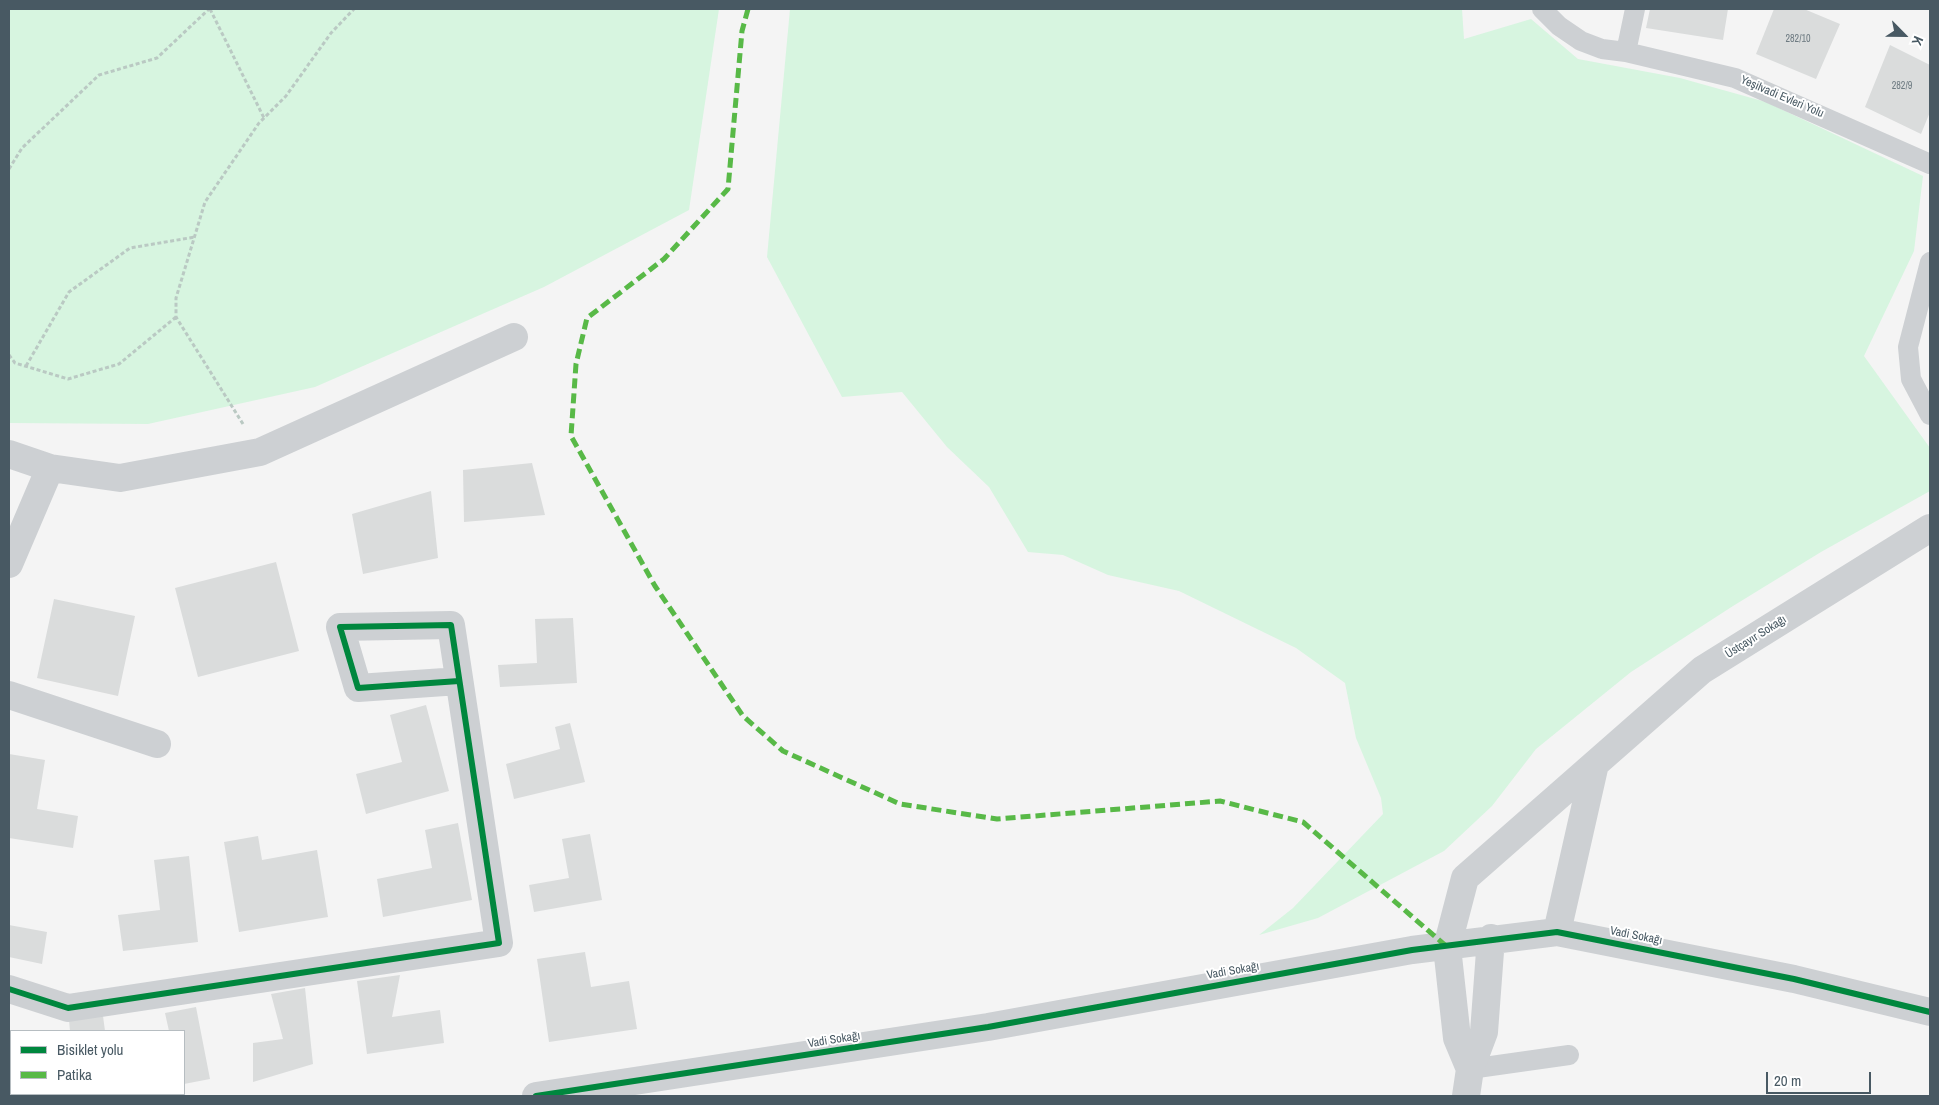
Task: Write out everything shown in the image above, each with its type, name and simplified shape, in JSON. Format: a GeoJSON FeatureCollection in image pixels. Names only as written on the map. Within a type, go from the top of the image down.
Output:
{"type":"FeatureCollection","features":[{"type":"Feature","properties":{"kind":"street"},"geometry":{"type":"LineString","coordinates":[[9,454],[50,468],[120,478],[260,452],[514,337]]}},
{"type":"Feature","properties":{"kind":"street"},"geometry":{"type":"LineString","coordinates":[[9,564],[50,468]]}},
{"type":"Feature","properties":{"kind":"street","name":"Üstçayır Sokağı"},"geometry":{"type":"LineString","coordinates":[[1470,1069],[1457,1038],[1448,947],[1465,878],[1702,670],[1930,528]]}},
{"type":"Feature","properties":{"kind":"street"},"geometry":{"type":"LineString","coordinates":[[9,989],[68,1008],[499,943],[459,680]]}},
{"type":"Feature","properties":{"kind":"street"},"geometry":{"type":"LineString","coordinates":[[9,695],[157,744]]}},
{"type":"Feature","properties":{"kind":"street"},"geometry":{"type":"LineString","coordinates":[[1557,932],[1595,764]]}},
{"type":"Feature","properties":{"kind":"street","name":"Vadi Sokağı"},"geometry":{"type":"LineString","coordinates":[[536,1096],[988,1027],[1412,950],[1448,947],[1491,938],[1557,932],[1794,979],[1930,1012]]}},
{"type":"Feature","properties":{"kind":"street"},"geometry":{"type":"LineString","coordinates":[[1466,1096],[1470,1069],[1484,1032],[1491,938]]}},
{"type":"Feature","properties":{"kind":"lane","name":"Yeşilvadi Evleri Yolu"},"geometry":{"type":"LineString","coordinates":[[1542,9],[1559,26],[1581,41],[1602,49],[1626,52],[1735,78],[1930,164]]}},
{"type":"Feature","properties":{"kind":"lane"},"geometry":{"type":"LineString","coordinates":[[1626,52],[1635,9]]}},
{"type":"Feature","properties":{"kind":"lane"},"geometry":{"type":"LineString","coordinates":[[1930,262],[1908,347],[1911,379],[1930,415]]}},
{"type":"Feature","properties":{"kind":"lane"},"geometry":{"type":"LineString","coordinates":[[1470,1069],[1569,1055]]}},
{"type":"Feature","properties":{"kind":"path"},"geometry":{"type":"LineString","coordinates":[[9,169],[22,148],[98,75],[157,58],[209,9],[264,118]]}},
{"type":"Feature","properties":{"kind":"path"},"geometry":{"type":"LineString","coordinates":[[260,452],[176,317],[176,298],[205,202],[264,118],[286,96],[331,33],[354,9]]}},
{"type":"Feature","properties":{"kind":"path"},"geometry":{"type":"LineString","coordinates":[[26,366],[69,292],[130,248],[195,237]]}},
{"type":"Feature","properties":{"kind":"path"},"geometry":{"type":"LineString","coordinates":[[9,355],[15,363],[68,379],[119,364],[176,317]]}},
{"type":"Feature","properties":{"kind":"green space"},"geometry":{"type":"Polygon","coordinates":[[[9,9],[719,9],[689,210],[544,287],[315,387],[148,424],[9,423],[9,9]]]}},
{"type":"Feature","properties":{"kind":"green space"},"geometry":{"type":"Polygon","coordinates":[[[790,9],[1462,9],[1464,39],[1531,19],[1578,59],[1680,78],[1766,102],[1923,176],[1914,251],[1864,356],[1930,448],[1930,491],[1821,552],[1631,672],[1536,749],[1492,806],[1444,851],[1318,918],[1259,935],[1293,908],[1383,814],[1381,798],[1356,738],[1345,683],[1296,648],[1179,591],[1108,575],[1063,555],[1028,552],[989,487],[947,447],[902,392],[842,397],[767,257],[790,9]]]}},
{"type":"Feature","properties":{"kind":"building"},"geometry":{"type":"Polygon","coordinates":[[[1650,9],[1728,9],[1723,40],[1646,28],[1650,9]]]}},
{"type":"Feature","properties":{"kind":"building"},"geometry":{"type":"Polygon","coordinates":[[[1774,9],[1804,9],[1840,24],[1816,79],[1756,54],[1774,9]]]}},
{"type":"Feature","properties":{"kind":"building"},"geometry":{"type":"Polygon","coordinates":[[[1890,45],[1930,65],[1930,112],[1921,134],[1865,107],[1890,45]]]}},
{"type":"Feature","properties":{"kind":"building"},"geometry":{"type":"Polygon","coordinates":[[[532,463],[545,515],[464,522],[463,470],[532,463]]]}},
{"type":"Feature","properties":{"kind":"building"},"geometry":{"type":"Polygon","coordinates":[[[431,491],[438,558],[363,574],[352,514],[431,491]]]}},
{"type":"Feature","properties":{"kind":"building"},"geometry":{"type":"Polygon","coordinates":[[[276,562],[299,651],[198,677],[175,588],[276,562]]]}},
{"type":"Feature","properties":{"kind":"building"},"geometry":{"type":"Polygon","coordinates":[[[54,599],[135,616],[118,696],[37,678],[54,599]]]}},
{"type":"Feature","properties":{"kind":"building"},"geometry":{"type":"Polygon","coordinates":[[[573,618],[577,683],[500,687],[498,665],[537,663],[535,619],[573,618]]]}},
{"type":"Feature","properties":{"kind":"building"},"geometry":{"type":"Polygon","coordinates":[[[426,705],[449,791],[366,814],[356,774],[402,762],[390,715],[426,705]]]}},
{"type":"Feature","properties":{"kind":"building"},"geometry":{"type":"Polygon","coordinates":[[[570,723],[585,782],[514,799],[506,764],[560,749],[555,727],[570,723]]]}},
{"type":"Feature","properties":{"kind":"building"},"geometry":{"type":"Polygon","coordinates":[[[9,754],[45,760],[37,809],[78,816],[73,848],[9,838],[9,754]]]}},
{"type":"Feature","properties":{"kind":"building"},"geometry":{"type":"Polygon","coordinates":[[[458,823],[472,900],[383,917],[377,879],[432,868],[425,830],[458,823]]]}},
{"type":"Feature","properties":{"kind":"building"},"geometry":{"type":"Polygon","coordinates":[[[590,834],[602,900],[534,912],[529,885],[569,878],[562,839],[590,834]]]}},
{"type":"Feature","properties":{"kind":"building"},"geometry":{"type":"Polygon","coordinates":[[[258,836],[262,860],[317,850],[328,917],[239,932],[224,842],[258,836]]]}},
{"type":"Feature","properties":{"kind":"building"},"geometry":{"type":"Polygon","coordinates":[[[189,856],[198,942],[123,951],[118,915],[160,910],[154,860],[189,856]]]}},
{"type":"Feature","properties":{"kind":"building"},"geometry":{"type":"Polygon","coordinates":[[[9,925],[47,932],[42,964],[9,957],[9,925]]]}},
{"type":"Feature","properties":{"kind":"building"},"geometry":{"type":"Polygon","coordinates":[[[585,952],[591,987],[629,981],[637,1029],[549,1042],[537,959],[585,952]]]}},
{"type":"Feature","properties":{"kind":"building"},"geometry":{"type":"Polygon","coordinates":[[[400,975],[392,1017],[440,1010],[444,1043],[367,1054],[357,981],[400,975]]]}},
{"type":"Feature","properties":{"kind":"building"},"geometry":{"type":"Polygon","coordinates":[[[305,988],[313,1064],[253,1082],[253,1043],[283,1039],[271,994],[305,988]]]}},
{"type":"Feature","properties":{"kind":"building"},"geometry":{"type":"Polygon","coordinates":[[[196,1007],[210,1079],[185,1084],[185,1030],[169,1030],[165,1013],[196,1007]]]}},
{"type":"Feature","properties":{"kind":"building"},"geometry":{"type":"Polygon","coordinates":[[[103,1016],[105,1030],[70,1030],[69,1020],[103,1016]]]}},
{"type":"Feature","properties":{"kind":"building"},"geometry":{"type":"Polygon","coordinates":[[[50,1095],[113,1095],[51,1096],[50,1095]]]}},
{"type":"Feature","properties":{"kind":"marked path"},"geometry":{"type":"LineString","coordinates":[[748,9],[742,31],[728,189],[664,259],[587,318],[576,364],[571,436],[655,586],[743,716],[783,751],[900,804],[997,819],[1220,801],[1303,822],[1446,946]]}},
{"type":"Feature","properties":{"kind":"cycle path"},"geometry":{"type":"LineString","coordinates":[[9,989],[68,1008],[499,943],[451,625],[340,627],[358,688],[459,681]]}},
{"type":"Feature","properties":{"kind":"cycle path"},"geometry":{"type":"LineString","coordinates":[[536,1096],[988,1027],[1412,950],[1557,932],[1794,979],[1930,1012]]}}]}
